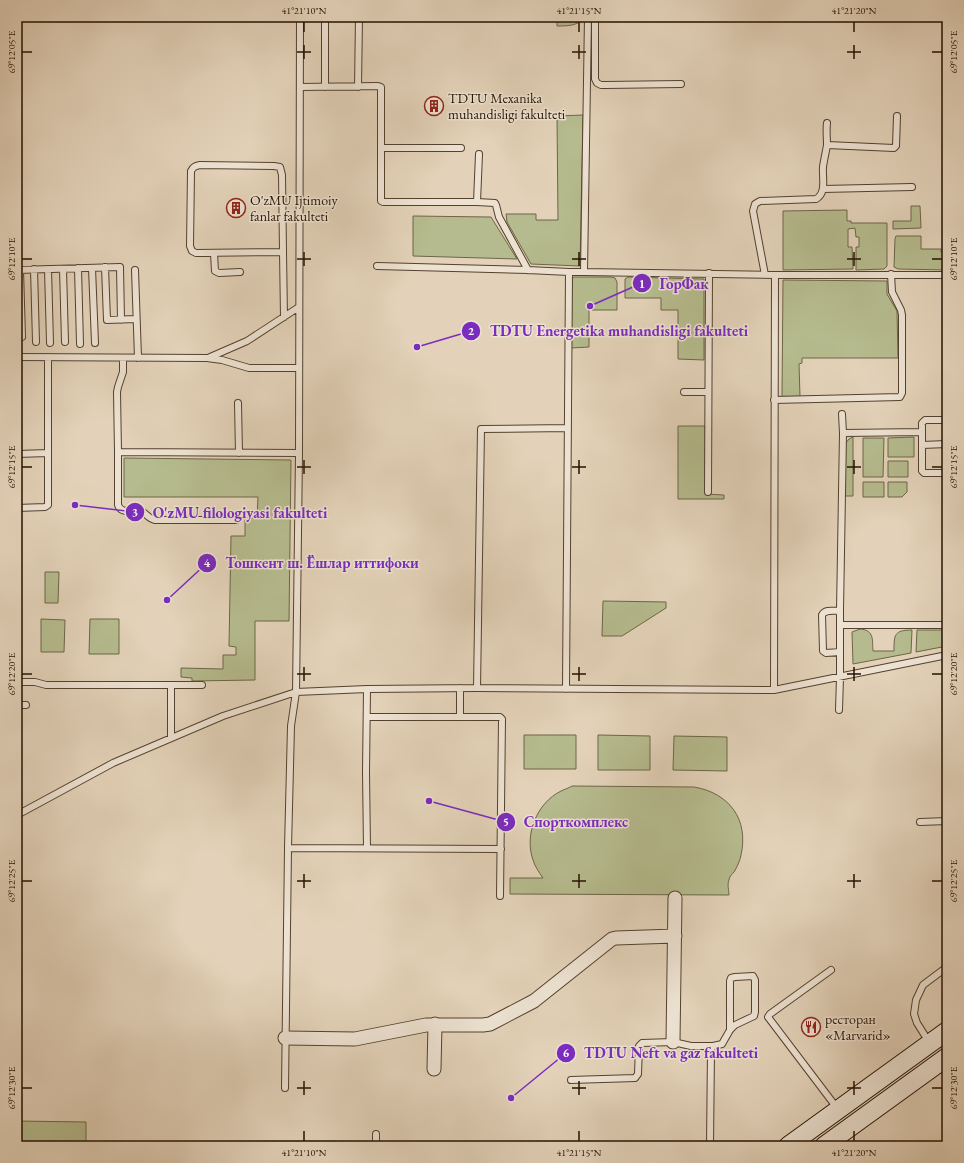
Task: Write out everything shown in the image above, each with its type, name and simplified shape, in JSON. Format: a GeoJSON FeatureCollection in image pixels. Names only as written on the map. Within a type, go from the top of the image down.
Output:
{"type":"FeatureCollection","features":[{"type":"Feature","properties":{"kind":"main road"},"geometry":{"type":"LineString","coordinates":[[788,1146],[947,1031]]}},
{"type":"Feature","properties":{"kind":"main road"},"geometry":{"type":"LineString","coordinates":[[824,1146],[947,1057]]}},
{"type":"Feature","properties":{"kind":"street"},"geometry":{"type":"LineString","coordinates":[[673,1042],[675,898]]}},
{"type":"Feature","properties":{"kind":"street"},"geometry":{"type":"LineString","coordinates":[[285,1038],[355,1039],[435,1024],[490,1024],[534,1001],[612,939],[675,936]]}},
{"type":"Feature","properties":{"kind":"street"},"geometry":{"type":"LineString","coordinates":[[434,1069],[435,1024]]}},
{"type":"Feature","properties":{"kind":"lane"},"geometry":{"type":"LineString","coordinates":[[285,1088],[291,726],[296,692],[299,453],[300,17]]}},
{"type":"Feature","properties":{"kind":"lane"},"geometry":{"type":"LineString","coordinates":[[325,17],[325,87]]}},
{"type":"Feature","properties":{"kind":"lane"},"geometry":{"type":"LineString","coordinates":[[358,87],[359,17]]}},
{"type":"Feature","properties":{"kind":"lane"},"geometry":{"type":"LineString","coordinates":[[584,272],[588,17]]}},
{"type":"Feature","properties":{"kind":"lane"},"geometry":{"type":"LineString","coordinates":[[595,17],[595,78],[597,83],[601,85],[681,84]]}},
{"type":"Feature","properties":{"kind":"lane"},"geometry":{"type":"LineString","coordinates":[[300,87],[381,87],[381,201],[492,202],[496,205],[499,217],[528,270]]}},
{"type":"Feature","properties":{"kind":"lane"},"geometry":{"type":"LineString","coordinates":[[827,145],[894,148],[896,146],[897,116]]}},
{"type":"Feature","properties":{"kind":"lane"},"geometry":{"type":"LineString","coordinates":[[765,275],[753,211],[755,204],[760,201],[816,199],[821,194],[823,189],[823,166],[827,145],[827,122]]}},
{"type":"Feature","properties":{"kind":"lane"},"geometry":{"type":"LineString","coordinates":[[381,148],[460,148]]}},
{"type":"Feature","properties":{"kind":"lane"},"geometry":{"type":"LineString","coordinates":[[477,202],[479,154]]}},
{"type":"Feature","properties":{"kind":"lane"},"geometry":{"type":"LineString","coordinates":[[282,252],[196,253],[192,251],[190,248],[191,171],[193,168],[196,166],[280,167],[282,175],[284,317]]}},
{"type":"Feature","properties":{"kind":"lane"},"geometry":{"type":"LineString","coordinates":[[823,189],[912,187]]}},
{"type":"Feature","properties":{"kind":"lane"},"geometry":{"type":"LineString","coordinates":[[214,253],[215,271],[240,272]]}},
{"type":"Feature","properties":{"kind":"lane"},"geometry":{"type":"LineString","coordinates":[[377,266],[570,272],[765,275],[947,275]]}},
{"type":"Feature","properties":{"kind":"lane"},"geometry":{"type":"LineString","coordinates":[[105,267],[107,320],[136,319]]}},
{"type":"Feature","properties":{"kind":"lane"},"geometry":{"type":"LineString","coordinates":[[22,337],[18,270],[120,267],[121,320]]}},
{"type":"Feature","properties":{"kind":"lane"},"geometry":{"type":"LineString","coordinates":[[78,268],[80,344]]}},
{"type":"Feature","properties":{"kind":"lane"},"geometry":{"type":"LineString","coordinates":[[92,268],[95,343]]}},
{"type":"Feature","properties":{"kind":"lane"},"geometry":{"type":"LineString","coordinates":[[34,269],[36,342]]}},
{"type":"Feature","properties":{"kind":"lane"},"geometry":{"type":"LineString","coordinates":[[48,269],[50,343]]}},
{"type":"Feature","properties":{"kind":"lane"},"geometry":{"type":"LineString","coordinates":[[63,269],[65,342]]}},
{"type":"Feature","properties":{"kind":"lane"},"geometry":{"type":"LineString","coordinates":[[135,270],[138,358]]}},
{"type":"Feature","properties":{"kind":"lane"},"geometry":{"type":"LineString","coordinates":[[566,689],[570,272]]}},
{"type":"Feature","properties":{"kind":"lane"},"geometry":{"type":"LineString","coordinates":[[708,492],[709,273]]}},
{"type":"Feature","properties":{"kind":"lane"},"geometry":{"type":"LineString","coordinates":[[774,400],[900,397],[902,393],[902,316],[901,310],[892,292],[891,274]]}},
{"type":"Feature","properties":{"kind":"lane"},"geometry":{"type":"LineString","coordinates":[[774,690],[775,275]]}},
{"type":"Feature","properties":{"kind":"lane"},"geometry":{"type":"LineString","coordinates":[[207,358],[247,341],[299,307]]}},
{"type":"Feature","properties":{"kind":"lane"},"geometry":{"type":"LineString","coordinates":[[17,357],[207,358],[222,360],[249,368],[299,368]]}},
{"type":"Feature","properties":{"kind":"lane"},"geometry":{"type":"LineString","coordinates":[[17,508],[45,507],[48,503],[48,357]]}},
{"type":"Feature","properties":{"kind":"lane"},"geometry":{"type":"LineString","coordinates":[[123,358],[123,372],[117,392],[119,508],[122,510],[140,510],[150,519],[155,520],[236,520]]}},
{"type":"Feature","properties":{"kind":"lane"},"geometry":{"type":"LineString","coordinates":[[684,392],[708,392]]}},
{"type":"Feature","properties":{"kind":"lane"},"geometry":{"type":"LineString","coordinates":[[238,403],[239,453]]}},
{"type":"Feature","properties":{"kind":"lane"},"geometry":{"type":"LineString","coordinates":[[839,710],[842,414]]}},
{"type":"Feature","properties":{"kind":"lane"},"geometry":{"type":"LineString","coordinates":[[947,420],[925,420],[922,423],[922,471],[924,473],[947,473]]}},
{"type":"Feature","properties":{"kind":"lane"},"geometry":{"type":"LineString","coordinates":[[477,688],[481,429],[568,428]]}},
{"type":"Feature","properties":{"kind":"lane"},"geometry":{"type":"LineString","coordinates":[[843,433],[922,432]]}},
{"type":"Feature","properties":{"kind":"lane"},"geometry":{"type":"LineString","coordinates":[[922,445],[947,444]]}},
{"type":"Feature","properties":{"kind":"lane"},"geometry":{"type":"LineString","coordinates":[[118,452],[299,453]]}},
{"type":"Feature","properties":{"kind":"lane"},"geometry":{"type":"LineString","coordinates":[[17,454],[48,453]]}},
{"type":"Feature","properties":{"kind":"lane"},"geometry":{"type":"LineString","coordinates":[[840,610],[827,611],[822,615],[823,651],[826,653],[840,652]]}},
{"type":"Feature","properties":{"kind":"lane"},"geometry":{"type":"LineString","coordinates":[[840,625],[947,625]]}},
{"type":"Feature","properties":{"kind":"lane"},"geometry":{"type":"LineString","coordinates":[[17,815],[113,763],[223,716],[296,692],[368,689],[460,688],[774,690],[947,655]]}},
{"type":"Feature","properties":{"kind":"lane"},"geometry":{"type":"LineString","coordinates":[[17,682],[35,682],[46,685],[202,684]]}},
{"type":"Feature","properties":{"kind":"lane"},"geometry":{"type":"LineString","coordinates":[[171,685],[171,738]]}},
{"type":"Feature","properties":{"kind":"lane"},"geometry":{"type":"LineString","coordinates":[[460,688],[460,717]]}},
{"type":"Feature","properties":{"kind":"lane"},"geometry":{"type":"LineString","coordinates":[[367,848],[368,689]]}},
{"type":"Feature","properties":{"kind":"lane"},"geometry":{"type":"LineString","coordinates":[[17,705],[26,705]]}},
{"type":"Feature","properties":{"kind":"lane"},"geometry":{"type":"LineString","coordinates":[[367,717],[500,717],[503,720],[500,896]]}},
{"type":"Feature","properties":{"kind":"lane"},"geometry":{"type":"LineString","coordinates":[[920,822],[947,821]]}},
{"type":"Feature","properties":{"kind":"lane"},"geometry":{"type":"LineString","coordinates":[[288,848],[501,848]]}},
{"type":"Feature","properties":{"kind":"lane"},"geometry":{"type":"LineString","coordinates":[[930,1043],[917,1023],[914,1014],[916,1000],[923,985],[947,967]]}},
{"type":"Feature","properties":{"kind":"lane"},"geometry":{"type":"LineString","coordinates":[[831,970],[770,1014],[768,1017],[838,1110]]}},
{"type":"Feature","properties":{"kind":"lane"},"geometry":{"type":"LineString","coordinates":[[571,1080],[635,1078],[638,1074],[639,1046],[642,1042],[673,1042],[691,1046],[714,1046],[722,1044],[730,1030],[735,1025],[754,1016],[755,988],[753,976],[731,978],[730,1030]]}},
{"type":"Feature","properties":{"kind":"lane"},"geometry":{"type":"LineString","coordinates":[[710,1146],[711,1050],[714,1046]]}},
{"type":"Feature","properties":{"kind":"lane"},"geometry":{"type":"LineString","coordinates":[[376,1134],[376,1146]]}},
{"type":"Feature","properties":{"kind":"green space"},"geometry":{"type":"Polygon","coordinates":[[[557,17],[585,17],[576,24],[569,26],[557,26],[557,17]]]}},
{"type":"Feature","properties":{"kind":"green space"},"geometry":{"type":"Polygon","coordinates":[[[603,17],[660,17],[660,21],[603,21],[603,17]]]}},
{"type":"Feature","properties":{"kind":"green space"},"geometry":{"type":"Polygon","coordinates":[[[583,115],[580,266],[531,264],[507,222],[506,214],[536,214],[536,220],[558,220],[557,116],[583,115]]]}},
{"type":"Feature","properties":{"kind":"green space"},"geometry":{"type":"Polygon","coordinates":[[[911,206],[920,206],[921,228],[893,229],[893,221],[911,221],[911,206]]]}},
{"type":"Feature","properties":{"kind":"green space"},"geometry":{"type":"Polygon","coordinates":[[[847,210],[847,221],[851,221],[851,223],[887,223],[887,266],[884,269],[856,270],[856,247],[859,247],[859,237],[856,237],[855,228],[848,229],[848,247],[852,247],[853,269],[783,270],[783,211],[847,210]]]}},
{"type":"Feature","properties":{"kind":"green space"},"geometry":{"type":"Polygon","coordinates":[[[413,216],[491,217],[517,259],[413,256],[413,216]]]}},
{"type":"Feature","properties":{"kind":"green space"},"geometry":{"type":"Polygon","coordinates":[[[896,236],[921,236],[921,249],[941,249],[941,252],[947,252],[947,270],[898,269],[894,267],[896,236]]]}},
{"type":"Feature","properties":{"kind":"green space"},"geometry":{"type":"Polygon","coordinates":[[[574,277],[611,277],[615,278],[617,282],[617,310],[592,310],[592,303],[589,303],[589,347],[571,348],[571,279],[574,277]]]}},
{"type":"Feature","properties":{"kind":"green space"},"geometry":{"type":"Polygon","coordinates":[[[628,277],[704,279],[704,360],[678,359],[678,310],[661,310],[661,298],[625,298],[625,279],[628,277]]]}},
{"type":"Feature","properties":{"kind":"green space"},"geometry":{"type":"Polygon","coordinates":[[[783,280],[887,281],[887,294],[897,311],[898,358],[802,358],[802,363],[799,364],[800,397],[782,397],[783,280]]]}},
{"type":"Feature","properties":{"kind":"green space"},"geometry":{"type":"Polygon","coordinates":[[[678,426],[705,426],[705,494],[724,495],[724,499],[678,499],[678,426]]]}},
{"type":"Feature","properties":{"kind":"green space"},"geometry":{"type":"Polygon","coordinates":[[[853,437],[853,496],[845,496],[845,444],[853,437]]]}},
{"type":"Feature","properties":{"kind":"green space"},"geometry":{"type":"Polygon","coordinates":[[[914,437],[914,457],[888,457],[888,438],[914,437]]]}},
{"type":"Feature","properties":{"kind":"green space"},"geometry":{"type":"Polygon","coordinates":[[[863,438],[884,438],[883,477],[863,477],[863,438]]]}},
{"type":"Feature","properties":{"kind":"green space"},"geometry":{"type":"Polygon","coordinates":[[[124,458],[291,460],[289,621],[255,621],[255,680],[192,681],[192,678],[181,677],[181,668],[223,669],[223,655],[236,655],[236,647],[229,646],[231,536],[245,536],[245,518],[257,518],[258,497],[124,497],[124,458]]]}},
{"type":"Feature","properties":{"kind":"green space"},"geometry":{"type":"Polygon","coordinates":[[[888,461],[908,461],[908,477],[888,477],[888,461]]]}},
{"type":"Feature","properties":{"kind":"green space"},"geometry":{"type":"Polygon","coordinates":[[[863,482],[884,482],[884,497],[863,497],[863,482]]]}},
{"type":"Feature","properties":{"kind":"green space"},"geometry":{"type":"Polygon","coordinates":[[[888,482],[907,482],[907,492],[902,497],[888,497],[888,482]]]}},
{"type":"Feature","properties":{"kind":"green space"},"geometry":{"type":"Polygon","coordinates":[[[45,572],[59,572],[58,603],[45,603],[45,572]]]}},
{"type":"Feature","properties":{"kind":"green space"},"geometry":{"type":"Polygon","coordinates":[[[603,601],[666,602],[666,608],[622,636],[602,636],[603,601]]]}},
{"type":"Feature","properties":{"kind":"green space"},"geometry":{"type":"Polygon","coordinates":[[[41,619],[65,620],[64,652],[41,652],[41,619]]]}},
{"type":"Feature","properties":{"kind":"green space"},"geometry":{"type":"Polygon","coordinates":[[[90,619],[119,619],[119,654],[89,654],[90,619]]]}},
{"type":"Feature","properties":{"kind":"green space"},"geometry":{"type":"Polygon","coordinates":[[[860,629],[868,631],[872,637],[873,651],[894,651],[896,634],[906,630],[912,630],[911,653],[853,664],[852,632],[860,629]]]}},
{"type":"Feature","properties":{"kind":"green space"},"geometry":{"type":"Polygon","coordinates":[[[917,630],[947,630],[947,646],[916,652],[917,630]]]}},
{"type":"Feature","properties":{"kind":"green space"},"geometry":{"type":"Polygon","coordinates":[[[524,735],[576,735],[576,769],[524,769],[524,735]]]}},
{"type":"Feature","properties":{"kind":"green space"},"geometry":{"type":"Polygon","coordinates":[[[598,735],[650,736],[650,770],[598,770],[598,735]]]}},
{"type":"Feature","properties":{"kind":"green space"},"geometry":{"type":"Polygon","coordinates":[[[674,736],[727,737],[727,771],[673,770],[674,736]]]}},
{"type":"Feature","properties":{"kind":"green space"},"geometry":{"type":"Polygon","coordinates":[[[572,786],[694,787],[717,795],[734,810],[739,819],[742,830],[743,842],[741,855],[734,872],[729,879],[729,895],[510,894],[510,878],[543,878],[535,865],[531,850],[530,840],[535,820],[545,803],[553,796],[572,786]]]}},
{"type":"Feature","properties":{"kind":"green space"},"geometry":{"type":"Polygon","coordinates":[[[17,1121],[86,1122],[86,1146],[17,1146],[17,1121]]]}},
{"type":"Feature","properties":{"kind":"place","name":"TDTU Mexanika muhandisligi fakulteti"},"geometry":{"type":"Point","coordinates":[434,106]}},
{"type":"Feature","properties":{"kind":"place","name":"O'zMU Ijtimoiy fanlar fakulteti"},"geometry":{"type":"Point","coordinates":[236,208]}},
{"type":"Feature","properties":{"kind":"place","name":"ГорФак"},"geometry":{"type":"Point","coordinates":[590,306]}},
{"type":"Feature","properties":{"kind":"place","name":"TDTU Energetika muhandisligi fakulteti"},"geometry":{"type":"Point","coordinates":[417,347]}},
{"type":"Feature","properties":{"kind":"place","name":"O'zMU filologiyasi fakulteti"},"geometry":{"type":"Point","coordinates":[75,505]}},
{"type":"Feature","properties":{"kind":"place","name":"Тошкент ш. Ёшлар иттифоки"},"geometry":{"type":"Point","coordinates":[167,600]}},
{"type":"Feature","properties":{"kind":"place","name":"Спорткомплекс"},"geometry":{"type":"Point","coordinates":[429,801]}},
{"type":"Feature","properties":{"kind":"place","name":"ресторан «Marvarid»"},"geometry":{"type":"Point","coordinates":[811,1027]}},
{"type":"Feature","properties":{"kind":"place","name":"TDTU Neft va gaz fakulteti"},"geometry":{"type":"Point","coordinates":[511,1098]}}]}
